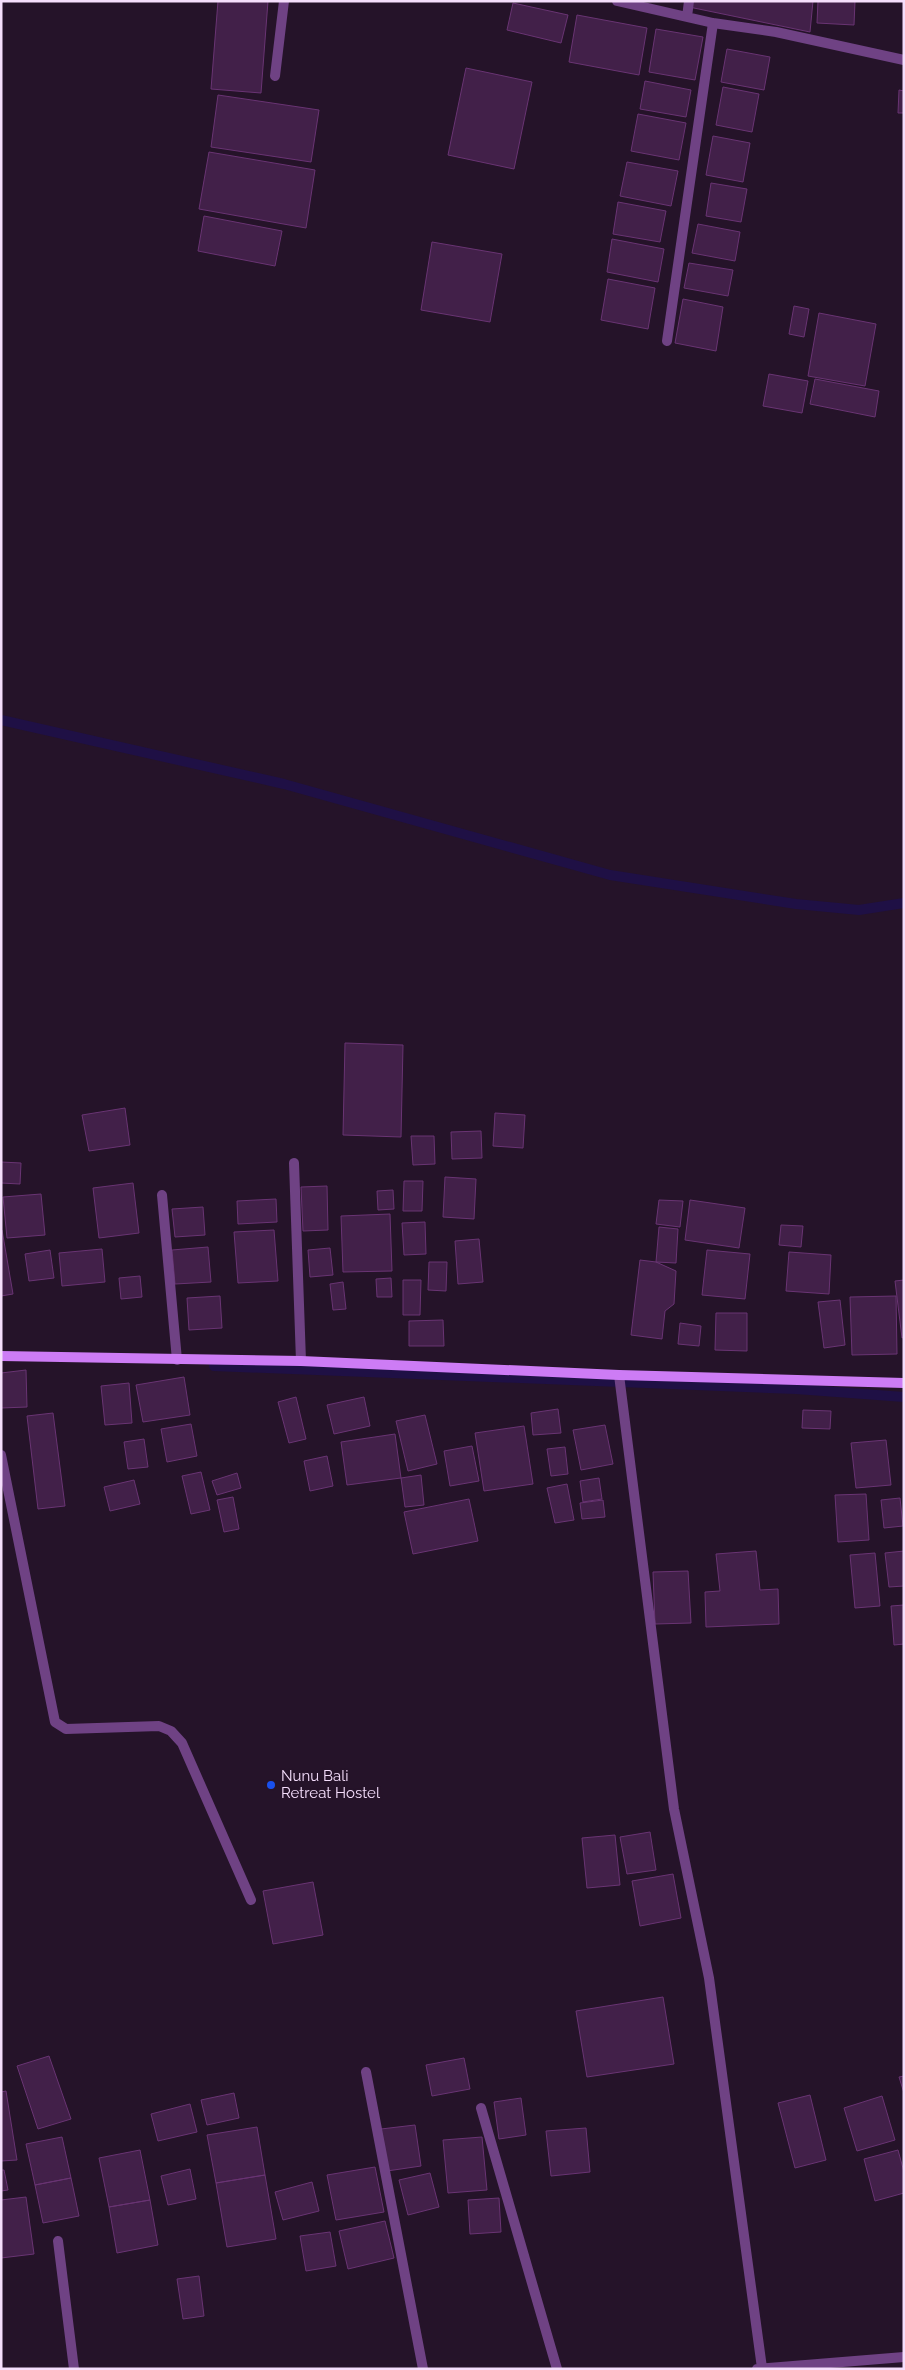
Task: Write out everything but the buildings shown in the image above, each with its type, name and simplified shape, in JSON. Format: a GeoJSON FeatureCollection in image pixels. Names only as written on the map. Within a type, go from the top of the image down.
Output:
{"type":"FeatureCollection","features":[{"type":"Feature","properties":{"kind":"street"},"geometry":{"type":"LineString","coordinates":[[275,76],[284,1]]}},
{"type":"Feature","properties":{"kind":"street"},"geometry":{"type":"LineString","coordinates":[[617,1],[713,23],[776,32],[904,60]]}},
{"type":"Feature","properties":{"kind":"street"},"geometry":{"type":"LineString","coordinates":[[687,17],[689,1]]}},
{"type":"Feature","properties":{"kind":"street"},"geometry":{"type":"LineString","coordinates":[[668,341],[713,23]]}},
{"type":"Feature","properties":{"kind":"street"},"geometry":{"type":"LineString","coordinates":[[294,1163],[301,1361]]}},
{"type":"Feature","properties":{"kind":"street"},"geometry":{"type":"LineString","coordinates":[[162,1195],[177,1360]]}},
{"type":"Feature","properties":{"kind":"street"},"geometry":{"type":"LineString","coordinates":[[1,1356],[301,1361],[620,1379],[904,1383]]}},
{"type":"Feature","properties":{"kind":"street"},"geometry":{"type":"LineString","coordinates":[[620,1379],[674,1809],[709,1978],[762,2368]]}},
{"type":"Feature","properties":{"kind":"street"},"geometry":{"type":"LineString","coordinates":[[1,1456],[56,1722],[66,1729],[159,1726],[172,1731],[182,1743],[251,1900]]}},
{"type":"Feature","properties":{"kind":"street"},"geometry":{"type":"LineString","coordinates":[[366,2072],[423,2369]]}},
{"type":"Feature","properties":{"kind":"street"},"geometry":{"type":"LineString","coordinates":[[481,2108],[557,2369]]}},
{"type":"Feature","properties":{"kind":"street"},"geometry":{"type":"LineString","coordinates":[[58,2240],[74,2369]]}},
{"type":"Feature","properties":{"kind":"street"},"geometry":{"type":"LineString","coordinates":[[756,2369],[904,2357]]}},
{"type":"Feature","properties":{"kind":"waterway"},"geometry":{"type":"LineString","coordinates":[[1,720],[284,784],[610,875],[796,904],[859,910],[904,903]]}},
{"type":"Feature","properties":{"kind":"waterway"},"geometry":{"type":"LineString","coordinates":[[214,1366],[796,1389],[904,1397]]}},
{"type":"Feature","properties":{"kind":"place","name":"Nunu Bali Retreat Hostel"},"geometry":{"type":"Point","coordinates":[271,1785]}}]}
